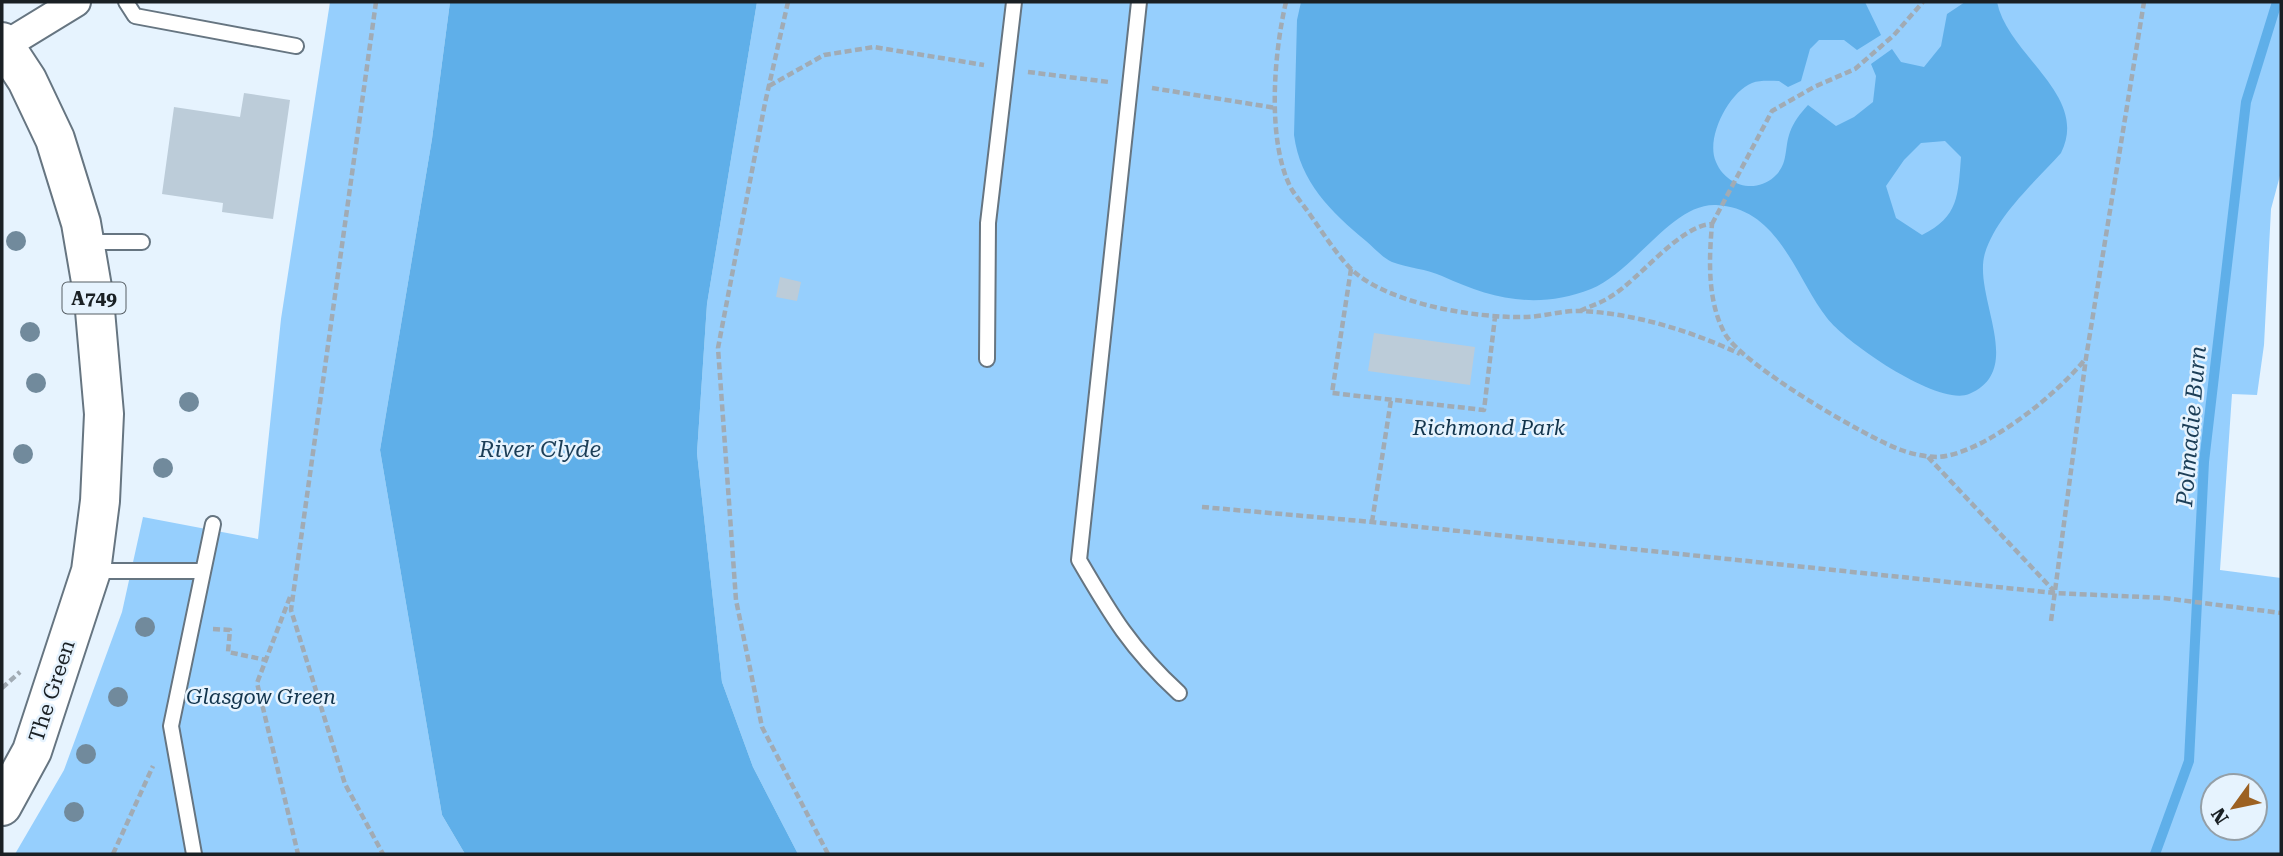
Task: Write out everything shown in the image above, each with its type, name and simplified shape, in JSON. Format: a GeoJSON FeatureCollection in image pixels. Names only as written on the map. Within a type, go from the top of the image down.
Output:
{"type":"FeatureCollection","features":[{"type":"Feature","properties":{"kind":"main road","name":"A749"},"geometry":{"type":"LineString","coordinates":[[3,44],[27,80],[54,139],[84,242],[94,299],[104,414],[100,501],[91,571]]}},
{"type":"Feature","properties":{"kind":"main road","name":"The Green"},"geometry":{"type":"LineString","coordinates":[[2,806],[32,751],[91,571]]}},
{"type":"Feature","properties":{"kind":"street"},"geometry":{"type":"LineString","coordinates":[[3,44],[76,2]]}},
{"type":"Feature","properties":{"kind":"lane"},"geometry":{"type":"LineString","coordinates":[[126,2],[135,16],[296,46]]}},
{"type":"Feature","properties":{"kind":"lane"},"geometry":{"type":"LineString","coordinates":[[988,359],[988,223],[1014,2]]}},
{"type":"Feature","properties":{"kind":"lane"},"geometry":{"type":"LineString","coordinates":[[1139,2],[1079,560],[1119,628],[1144,661],[1180,692]]}},
{"type":"Feature","properties":{"kind":"lane"},"geometry":{"type":"LineString","coordinates":[[84,242],[142,242]]}},
{"type":"Feature","properties":{"kind":"lane"},"geometry":{"type":"LineString","coordinates":[[194,854],[171,726],[213,524]]}},
{"type":"Feature","properties":{"kind":"lane"},"geometry":{"type":"LineString","coordinates":[[91,571],[202,571]]}},
{"type":"Feature","properties":{"kind":"path"},"geometry":{"type":"LineString","coordinates":[[376,2],[291,610],[345,784],[383,854]]}},
{"type":"Feature","properties":{"kind":"path"},"geometry":{"type":"LineString","coordinates":[[788,2],[768,86],[718,348],[736,600],[762,727],[828,854]]}},
{"type":"Feature","properties":{"kind":"path"},"geometry":{"type":"LineString","coordinates":[[1286,2],[1276,90],[1281,157],[1291,188],[1351,269],[1392,294],[1434,307],[1495,317],[1528,317],[1580,311],[1618,316],[1689,332],[1741,354]]}},
{"type":"Feature","properties":{"kind":"path"},"geometry":{"type":"LineString","coordinates":[[1923,2],[1894,35],[1855,69],[1787,100],[1772,111],[1759,131],[1741,173],[1712,224],[1711,284],[1718,318],[1726,335],[1741,354],[1758,368],[1866,432],[1901,450],[1928,456],[1961,451],[1995,434],[2056,392],[2086,358]]}},
{"type":"Feature","properties":{"kind":"path"},"geometry":{"type":"LineString","coordinates":[[2051,621],[2086,358],[2144,2]]}},
{"type":"Feature","properties":{"kind":"path"},"geometry":{"type":"LineString","coordinates":[[1580,311],[1611,297],[1688,233],[1703,224],[1712,224]]}},
{"type":"Feature","properties":{"kind":"path"},"geometry":{"type":"LineString","coordinates":[[1351,269],[1332,393],[1484,411],[1495,317]]}},
{"type":"Feature","properties":{"kind":"path"},"geometry":{"type":"LineString","coordinates":[[1372,522],[1391,400]]}},
{"type":"Feature","properties":{"kind":"path"},"geometry":{"type":"LineString","coordinates":[[1928,456],[2054,593]]}},
{"type":"Feature","properties":{"kind":"path"},"geometry":{"type":"LineString","coordinates":[[1202,507],[1372,522],[2054,593],[2164,598],[2281,614]]}},
{"type":"Feature","properties":{"kind":"path"},"geometry":{"type":"LineString","coordinates":[[292,593],[257,682],[298,854]]}},
{"type":"Feature","properties":{"kind":"path"},"geometry":{"type":"LineString","coordinates":[[230,629],[228,652],[266,660]]}},
{"type":"Feature","properties":{"kind":"path"},"geometry":{"type":"LineString","coordinates":[[113,854],[171,726]]}},
{"type":"Feature","properties":{"kind":"green space","name":"Glasgow Green"},"geometry":{"type":"Polygon","coordinates":[[[330,2],[450,2],[432,139],[380,450],[442,815],[465,854],[15,854],[64,770],[122,612],[143,517],[258,539],[281,319],[330,2]]]}},
{"type":"Feature","properties":{"kind":"green space","name":"Richmond Park"},"geometry":{"type":"Polygon","coordinates":[[[757,2],[2281,2],[2281,172],[2271,209],[2264,345],[2257,395],[2232,394],[2220,570],[2281,578],[2281,854],[798,854],[753,767],[722,682],[697,453],[707,304],[757,2]]]}},
{"type":"Feature","properties":{"kind":"water","name":"River Clyde"},"geometry":{"type":"Polygon","coordinates":[[[450,2],[757,2],[707,304],[697,453],[722,682],[753,767],[798,854],[465,854],[442,815],[380,450],[432,139],[450,2]]]}},
{"type":"Feature","properties":{"kind":"water"},"geometry":{"type":"Polygon","coordinates":[[[1301,2],[1865,2],[1881,35],[1857,50],[1844,40],[1819,40],[1810,49],[1801,81],[1788,87],[1779,81],[1752,83],[1735,96],[1721,117],[1714,141],[1716,162],[1734,182],[1750,186],[1766,182],[1779,172],[1792,128],[1808,105],[1836,126],[1854,117],[1873,102],[1876,76],[1871,64],[1892,49],[1901,62],[1924,67],[1941,46],[1947,14],[1965,2],[1997,2],[2004,22],[2056,94],[2065,113],[2067,132],[2061,153],[2007,212],[1985,253],[1985,290],[1996,350],[1994,368],[1986,383],[1969,394],[1955,395],[1937,391],[1894,370],[1853,342],[1827,318],[1783,247],[1770,231],[1755,218],[1738,209],[1716,205],[1700,207],[1684,215],[1607,280],[1591,289],[1552,299],[1497,296],[1436,274],[1392,262],[1329,207],[1310,182],[1297,152],[1294,135],[1297,20],[1301,2]],[[1945,141],[1921,143],[1904,160],[1886,186],[1896,218],[1922,235],[1943,221],[1957,194],[1961,157],[1945,141]]]}},
{"type":"Feature","properties":{"kind":"building"},"geometry":{"type":"Polygon","coordinates":[[[244,93],[290,100],[273,219],[222,212],[223,203],[162,194],[174,107],[240,117],[244,93]]]}},
{"type":"Feature","properties":{"kind":"building"},"geometry":{"type":"Polygon","coordinates":[[[780,277],[801,282],[797,301],[776,297],[780,277]]]}},
{"type":"Feature","properties":{"kind":"building"},"geometry":{"type":"Polygon","coordinates":[[[1374,333],[1475,347],[1470,385],[1368,371],[1374,333]]]}},
{"type":"Feature","properties":{"kind":"waterway","name":"Polmadie Burn"},"geometry":{"type":"LineString","coordinates":[[2155,854],[2189,761],[2204,462],[2246,102],[2277,2]]}}]}
